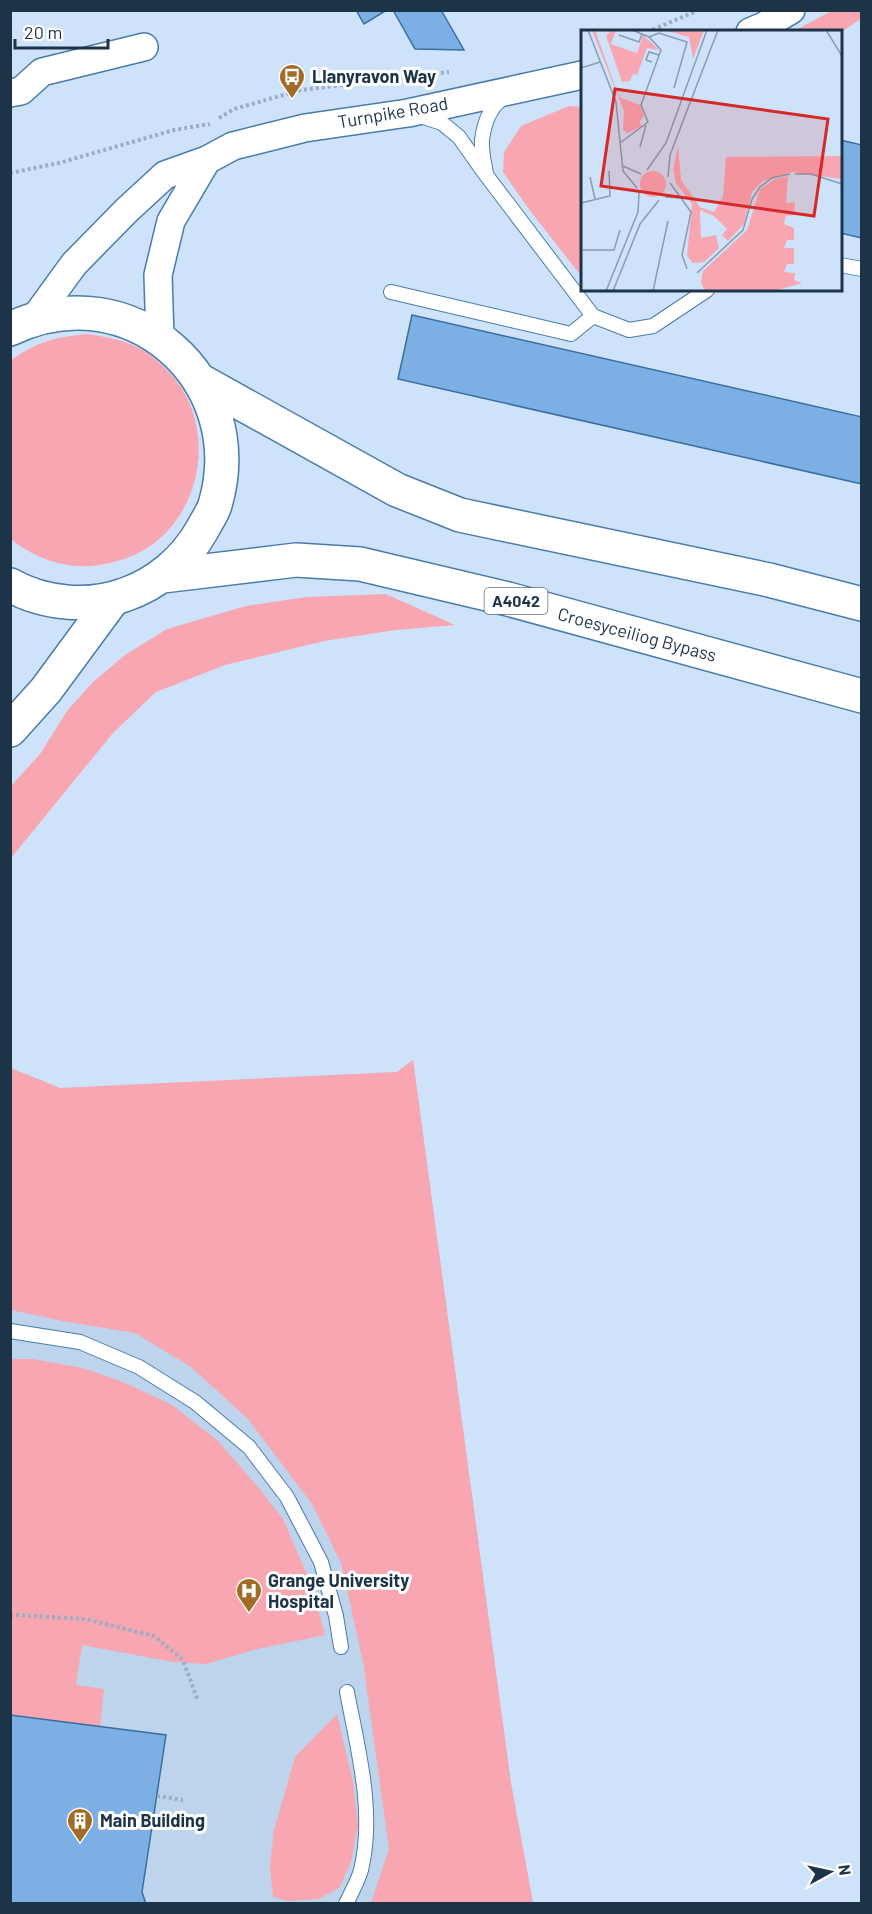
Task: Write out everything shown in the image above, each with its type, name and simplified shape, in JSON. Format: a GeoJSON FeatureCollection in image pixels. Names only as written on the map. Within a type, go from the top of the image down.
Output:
{"type":"FeatureCollection","features":[{"type":"Feature","properties":{"kind":"main road"},"geometry":{"type":"LineString","coordinates":[[10,585],[26,594],[69,603],[113,599],[139,590],[163,576],[194,545],[214,507],[223,464],[218,421],[201,381],[182,358],[160,338],[131,323],[100,314],[66,313],[22,324]]}},
{"type":"Feature","properties":{"kind":"main road"},"geometry":{"type":"LineString","coordinates":[[201,381],[397,490],[460,515],[769,580],[861,604]]}},
{"type":"Feature","properties":{"kind":"main road","name":"Croesyceiliog Bypass"},"geometry":{"type":"LineString","coordinates":[[163,576],[297,560],[360,564],[508,599],[861,696]]}},
{"type":"Feature","properties":{"kind":"main road"},"geometry":{"type":"LineString","coordinates":[[10,730],[46,690],[113,599]]}},
{"type":"Feature","properties":{"kind":"street"},"geometry":{"type":"LineString","coordinates":[[755,30],[791,10]]}},
{"type":"Feature","properties":{"kind":"street"},"geometry":{"type":"LineString","coordinates":[[10,93],[21,91],[42,72],[144,47]]}},
{"type":"Feature","properties":{"kind":"street","name":"Turnpike Road"},"geometry":{"type":"LineString","coordinates":[[22,324],[74,264],[165,175],[207,160],[232,146],[305,128],[408,112],[581,75]]}},
{"type":"Feature","properties":{"kind":"street"},"geometry":{"type":"LineString","coordinates":[[160,338],[158,275],[171,221],[207,160]]}},
{"type":"Feature","properties":{"kind":"lane"},"geometry":{"type":"LineString","coordinates":[[486,175],[481,141],[487,117],[500,100],[529,86]]}},
{"type":"Feature","properties":{"kind":"lane"},"geometry":{"type":"LineString","coordinates":[[408,112],[442,123],[459,137],[593,316],[629,330],[652,326],[705,291]]}},
{"type":"Feature","properties":{"kind":"lane"},"geometry":{"type":"LineString","coordinates":[[842,265],[861,269]]}},
{"type":"Feature","properties":{"kind":"lane"},"geometry":{"type":"LineString","coordinates":[[392,292],[571,334],[593,316]]}},
{"type":"Feature","properties":{"kind":"lane"},"geometry":{"type":"LineString","coordinates":[[10,1331],[80,1342],[139,1367],[195,1402],[249,1447],[287,1497],[321,1562],[336,1616],[341,1647]]}},
{"type":"Feature","properties":{"kind":"lane"},"geometry":{"type":"LineString","coordinates":[[346,1904],[361,1872],[368,1831],[362,1772],[347,1692]]}},
{"type":"Feature","properties":{"kind":"path"},"geometry":{"type":"LineString","coordinates":[[652,30],[699,10]]}},
{"type":"Feature","properties":{"kind":"path"},"geometry":{"type":"LineString","coordinates":[[10,173],[59,163],[174,130],[210,123],[234,109],[301,90],[452,71]]}},
{"type":"Feature","properties":{"kind":"path"},"geometry":{"type":"LineString","coordinates":[[210,123],[232,146]]}},
{"type":"Feature","properties":{"kind":"path"},"geometry":{"type":"LineString","coordinates":[[10,1616],[85,1619],[154,1636],[183,1660],[198,1701]]}},
{"type":"Feature","properties":{"kind":"path"},"geometry":{"type":"LineString","coordinates":[[157,1796],[183,1800]]}},
{"type":"Feature","properties":{"kind":"shaded area"},"geometry":{"type":"Polygon","coordinates":[[[833,10],[861,11],[861,19],[842,31],[796,30],[833,10]]]}},
{"type":"Feature","properties":{"kind":"shaded area"},"geometry":{"type":"Polygon","coordinates":[[[569,106],[581,107],[581,276],[503,172],[504,152],[521,126],[569,106]]]}},
{"type":"Feature","properties":{"kind":"shaded area"},"geometry":{"type":"Polygon","coordinates":[[[88,334],[122,341],[141,349],[175,379],[187,398],[195,419],[198,463],[194,485],[185,505],[173,524],[158,540],[143,551],[118,561],[80,566],[48,560],[11,539],[10,361],[47,341],[88,334]]]}},
{"type":"Feature","properties":{"kind":"shaded area"},"geometry":{"type":"Polygon","coordinates":[[[386,594],[455,625],[396,630],[324,641],[225,665],[156,692],[113,733],[11,858],[11,786],[40,754],[67,711],[93,682],[125,655],[167,629],[246,606],[307,597],[386,594]]]}},
{"type":"Feature","properties":{"kind":"shaded area","name":"Grange University Hospital"},"geometry":{"type":"Polygon","coordinates":[[[413,1060],[511,1783],[533,1903],[11,1903],[10,1068],[60,1088],[397,1072],[413,1060]]]}},
{"type":"Feature","properties":{"kind":"shaded area"},"geometry":{"type":"Polygon","coordinates":[[[413,1060],[511,1783],[533,1903],[371,1903],[389,1849],[363,1662],[341,1563],[312,1504],[248,1419],[191,1367],[135,1333],[11,1310],[11,1068],[60,1088],[397,1072],[413,1060]]]}},
{"type":"Feature","properties":{"kind":"shaded area"},"geometry":{"type":"Polygon","coordinates":[[[11,1359],[33,1359],[83,1368],[123,1382],[172,1405],[217,1440],[283,1519],[312,1586],[325,1635],[257,1649],[206,1664],[173,1662],[82,1645],[76,1685],[104,1689],[100,1726],[11,1715],[11,1359]]]}},
{"type":"Feature","properties":{"kind":"shaded area"},"geometry":{"type":"Polygon","coordinates":[[[337,1714],[353,1782],[358,1825],[351,1862],[340,1887],[319,1899],[288,1901],[273,1897],[270,1866],[274,1830],[295,1757],[337,1714]]]}},
{"type":"Feature","properties":{"kind":"building"},"geometry":{"type":"Polygon","coordinates":[[[356,10],[387,10],[364,24],[356,10]]]}},
{"type":"Feature","properties":{"kind":"building"},"geometry":{"type":"Polygon","coordinates":[[[393,10],[441,10],[464,50],[415,49],[393,10]]]}},
{"type":"Feature","properties":{"kind":"building"},"geometry":{"type":"Polygon","coordinates":[[[842,140],[862,145],[862,238],[842,233],[842,140]]]}},
{"type":"Feature","properties":{"kind":"building"},"geometry":{"type":"Polygon","coordinates":[[[412,315],[862,417],[862,484],[398,379],[412,315]]]}},
{"type":"Feature","properties":{"kind":"building","name":"Main Building"},"geometry":{"type":"Polygon","coordinates":[[[10,1715],[166,1735],[142,1892],[146,1904],[10,1904],[10,1715]]]}},
{"type":"Feature","properties":{"kind":"place","name":"Llanyravon Way"},"geometry":{"type":"Point","coordinates":[292,100]}},
{"type":"Feature","properties":{"kind":"place","name":"Grange University Hospital"},"geometry":{"type":"Point","coordinates":[249,1614]}},
{"type":"Feature","properties":{"kind":"place","name":"Main Building"},"geometry":{"type":"Point","coordinates":[80,1844]}}]}
